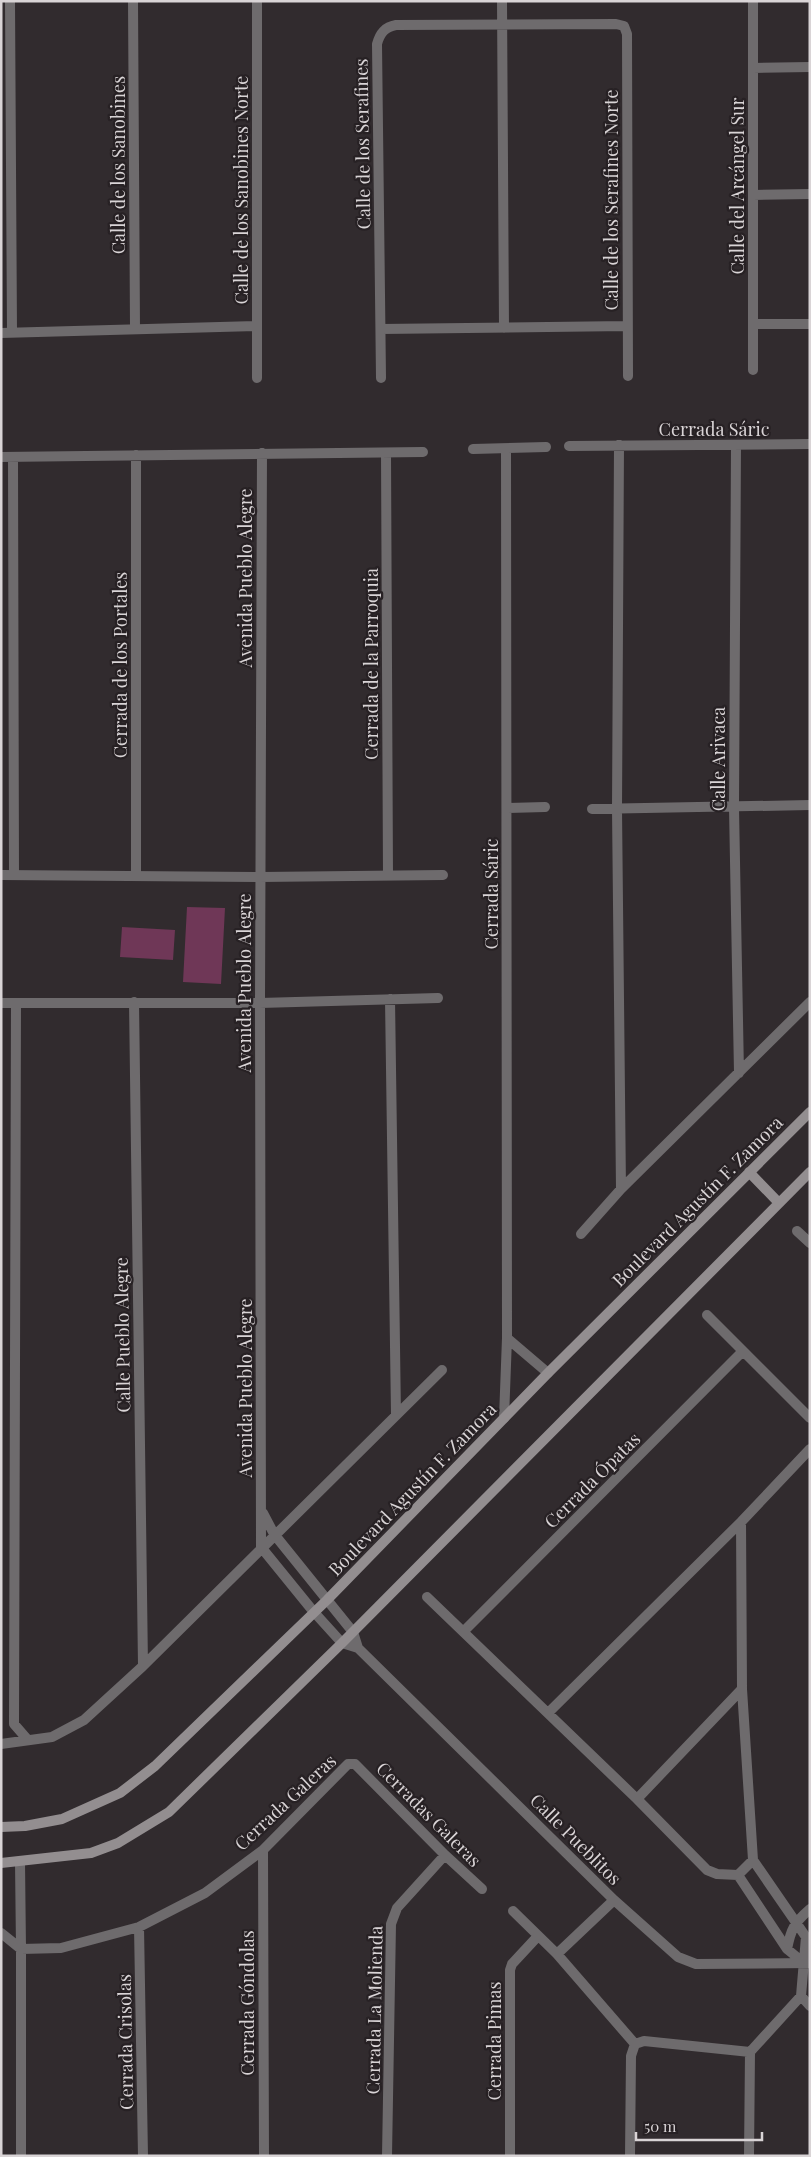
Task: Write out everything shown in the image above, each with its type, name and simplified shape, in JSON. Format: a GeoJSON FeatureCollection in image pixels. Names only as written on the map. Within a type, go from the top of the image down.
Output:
{"type":"FeatureCollection","features":[{"type":"Feature","properties":{"kind":"street"},"geometry":{"type":"LineString","coordinates":[[10,1],[12,332]]}},
{"type":"Feature","properties":{"kind":"street","name":"Calle de los Sanobines"},"geometry":{"type":"LineString","coordinates":[[133,1],[135,328]]}},
{"type":"Feature","properties":{"kind":"street","name":"Calle de los Sanobines Norte"},"geometry":{"type":"LineString","coordinates":[[257,1],[257,378]]}},
{"type":"Feature","properties":{"kind":"street"},"geometry":{"type":"LineString","coordinates":[[502,1],[504,328]]}},
{"type":"Feature","properties":{"kind":"street","name":"Calle del Arcángel Sur"},"geometry":{"type":"LineString","coordinates":[[752,1],[753,370]]}},
{"type":"Feature","properties":{"kind":"street","name":"Calle de los Serafines"},"geometry":{"type":"LineString","coordinates":[[381,378],[377,44],[379,36],[388,27],[396,25],[616,24],[624,26]]}},
{"type":"Feature","properties":{"kind":"street","name":"Calle de los Serafines Norte"},"geometry":{"type":"LineString","coordinates":[[624,26],[627,34],[628,376]]}},
{"type":"Feature","properties":{"kind":"street"},"geometry":{"type":"LineString","coordinates":[[753,68],[810,67]]}},
{"type":"Feature","properties":{"kind":"street"},"geometry":{"type":"LineString","coordinates":[[753,195],[810,194]]}},
{"type":"Feature","properties":{"kind":"street"},"geometry":{"type":"LineString","coordinates":[[753,324],[810,324]]}},
{"type":"Feature","properties":{"kind":"street"},"geometry":{"type":"LineString","coordinates":[[1,333],[257,326]]}},
{"type":"Feature","properties":{"kind":"street"},"geometry":{"type":"LineString","coordinates":[[381,329],[627,326]]}},
{"type":"Feature","properties":{"kind":"street","name":"Cerrada Sáric"},"geometry":{"type":"LineString","coordinates":[[569,446],[810,444]]}},
{"type":"Feature","properties":{"kind":"street"},"geometry":{"type":"LineString","coordinates":[[619,445],[617,809],[621,1189]]}},
{"type":"Feature","properties":{"kind":"street","name":"Calle Arivaca"},"geometry":{"type":"LineString","coordinates":[[736,445],[734,808],[739,1073]]}},
{"type":"Feature","properties":{"kind":"street"},"geometry":{"type":"LineString","coordinates":[[473,449],[546,447]]}},
{"type":"Feature","properties":{"kind":"street","name":"Cerrada Sáric"},"geometry":{"type":"LineString","coordinates":[[504,1418],[507,1338],[508,808],[506,449]]}},
{"type":"Feature","properties":{"kind":"street"},"geometry":{"type":"LineString","coordinates":[[1,457],[423,452]]}},
{"type":"Feature","properties":{"kind":"street","name":"Avenida Pueblo Alegre"},"geometry":{"type":"LineString","coordinates":[[261,1547],[260,877],[262,453]]}},
{"type":"Feature","properties":{"kind":"street","name":"Cerrada de la Parroquia"},"geometry":{"type":"LineString","coordinates":[[386,453],[388,876]]}},
{"type":"Feature","properties":{"kind":"street","name":"Cerrada de los Portales"},"geometry":{"type":"LineString","coordinates":[[136,455],[136,875]]}},
{"type":"Feature","properties":{"kind":"street"},"geometry":{"type":"LineString","coordinates":[[13,457],[14,875]]}},
{"type":"Feature","properties":{"kind":"street"},"geometry":{"type":"LineString","coordinates":[[592,809],[810,806]]}},
{"type":"Feature","properties":{"kind":"street"},"geometry":{"type":"LineString","coordinates":[[508,808],[545,807]]}},
{"type":"Feature","properties":{"kind":"street"},"geometry":{"type":"LineString","coordinates":[[1,875],[260,877],[443,875]]}},
{"type":"Feature","properties":{"kind":"street"},"geometry":{"type":"LineString","coordinates":[[1,1003],[260,1003],[438,998]]}},
{"type":"Feature","properties":{"kind":"street"},"geometry":{"type":"LineString","coordinates":[[390,999],[396,1415]]}},
{"type":"Feature","properties":{"kind":"street","name":"Calle Pueblo Alegre"},"geometry":{"type":"LineString","coordinates":[[134,1002],[143,1666]]}},
{"type":"Feature","properties":{"kind":"street"},"geometry":{"type":"LineString","coordinates":[[580,1234],[621,1189],[810,1002]]}},
{"type":"Feature","properties":{"kind":"street"},"geometry":{"type":"LineString","coordinates":[[16,1003],[14,1724],[27,1740]]}},
{"type":"Feature","properties":{"kind":"street","name":"Boulevard Agustín F. Zamora"},"geometry":{"type":"LineString","coordinates":[[1,1827],[25,1826],[62,1819],[120,1793],[155,1766],[313,1611],[327,1600],[548,1373],[810,1112]]}},
{"type":"Feature","properties":{"kind":"street"},"geometry":{"type":"LineString","coordinates":[[749,1172],[779,1203]]}},
{"type":"Feature","properties":{"kind":"street"},"geometry":{"type":"LineString","coordinates":[[1,1863],[91,1853],[118,1843],[169,1812],[342,1643],[810,1172]]}},
{"type":"Feature","properties":{"kind":"street"},"geometry":{"type":"LineString","coordinates":[[797,1231],[810,1243]]}},
{"type":"Feature","properties":{"kind":"street"},"geometry":{"type":"LineString","coordinates":[[707,1315],[810,1418]]}},
{"type":"Feature","properties":{"kind":"street"},"geometry":{"type":"LineString","coordinates":[[507,1338],[548,1373]]}},
{"type":"Feature","properties":{"kind":"street","name":"Cerrada Ópatas"},"geometry":{"type":"LineString","coordinates":[[464,1631],[742,1352]]}},
{"type":"Feature","properties":{"kind":"street"},"geometry":{"type":"LineString","coordinates":[[1,1744],[52,1737],[84,1720],[143,1666],[274,1534],[442,1370]]}},
{"type":"Feature","properties":{"kind":"street"},"geometry":{"type":"LineString","coordinates":[[548,1714],[741,1522],[810,1449]]}},
{"type":"Feature","properties":{"kind":"street","name":"Avenida Pueblo Alegre"},"geometry":{"type":"LineString","coordinates":[[262,1512],[274,1534],[353,1632],[358,1648]]}},
{"type":"Feature","properties":{"kind":"street"},"geometry":{"type":"LineString","coordinates":[[741,1522],[742,1689],[753,1860],[808,1935],[806,1985],[801,1996],[750,2052],[749,2156]]}},
{"type":"Feature","properties":{"kind":"street"},"geometry":{"type":"LineString","coordinates":[[261,1547],[313,1611],[342,1643],[358,1648]]}},
{"type":"Feature","properties":{"kind":"street"},"geometry":{"type":"LineString","coordinates":[[427,1597],[637,1799],[707,1870],[717,1874],[738,1875],[753,1860]]}},
{"type":"Feature","properties":{"kind":"street","name":"Calle Pueblitos"},"geometry":{"type":"LineString","coordinates":[[358,1648],[614,1900],[678,1957],[696,1964],[807,1963]]}},
{"type":"Feature","properties":{"kind":"street"},"geometry":{"type":"LineString","coordinates":[[637,1799],[742,1689]]}},
{"type":"Feature","properties":{"kind":"street","name":"Cerrada Galeras"},"geometry":{"type":"LineString","coordinates":[[22,1949],[61,1948],[139,1928],[205,1893],[263,1850],[348,1764],[352,1763]]}},
{"type":"Feature","properties":{"kind":"street","name":"Cerradas Galeras"},"geometry":{"type":"LineString","coordinates":[[352,1763],[482,1889]]}},
{"type":"Feature","properties":{"kind":"street","name":"Cerrada Góndolas"},"geometry":{"type":"LineString","coordinates":[[263,1850],[264,2156]]}},
{"type":"Feature","properties":{"kind":"street","name":"Cerrada La Molienda"},"geometry":{"type":"LineString","coordinates":[[387,2156],[391,1924],[397,1908],[445,1855]]}},
{"type":"Feature","properties":{"kind":"street"},"geometry":{"type":"LineString","coordinates":[[20,1862],[22,1949],[21,2156]]}},
{"type":"Feature","properties":{"kind":"street"},"geometry":{"type":"LineString","coordinates":[[738,1875],[787,1949],[807,1963]]}},
{"type":"Feature","properties":{"kind":"street"},"geometry":{"type":"LineString","coordinates":[[557,1954],[614,1900]]}},
{"type":"Feature","properties":{"kind":"street"},"geometry":{"type":"LineString","coordinates":[[787,1949],[790,1934],[796,1921],[810,1910]]}},
{"type":"Feature","properties":{"kind":"street"},"geometry":{"type":"LineString","coordinates":[[513,1911],[557,1954],[635,2044]]}},
{"type":"Feature","properties":{"kind":"street","name":"Cerrada Crisolas"},"geometry":{"type":"LineString","coordinates":[[139,1928],[143,2156]]}},
{"type":"Feature","properties":{"kind":"street"},"geometry":{"type":"LineString","coordinates":[[1,1932],[22,1949]]}},
{"type":"Feature","properties":{"kind":"street","name":"Cerrada Pimas"},"geometry":{"type":"LineString","coordinates":[[510,2156],[510,1970],[512,1964],[538,1936]]}},
{"type":"Feature","properties":{"kind":"street"},"geometry":{"type":"LineString","coordinates":[[801,1996],[810,2006]]}},
{"type":"Feature","properties":{"kind":"street"},"geometry":{"type":"LineString","coordinates":[[635,2044],[644,2041],[750,2052]]}},
{"type":"Feature","properties":{"kind":"street"},"geometry":{"type":"LineString","coordinates":[[630,2156],[631,2056],[635,2044]]}},
{"type":"Feature","properties":{"kind":"shaded area"},"geometry":{"type":"Polygon","coordinates":[[[187,907],[225,908],[221,984],[183,982],[187,907]]]}},
{"type":"Feature","properties":{"kind":"shaded area"},"geometry":{"type":"Polygon","coordinates":[[[122,927],[175,930],[173,960],[120,957],[122,927]]]}}]}
